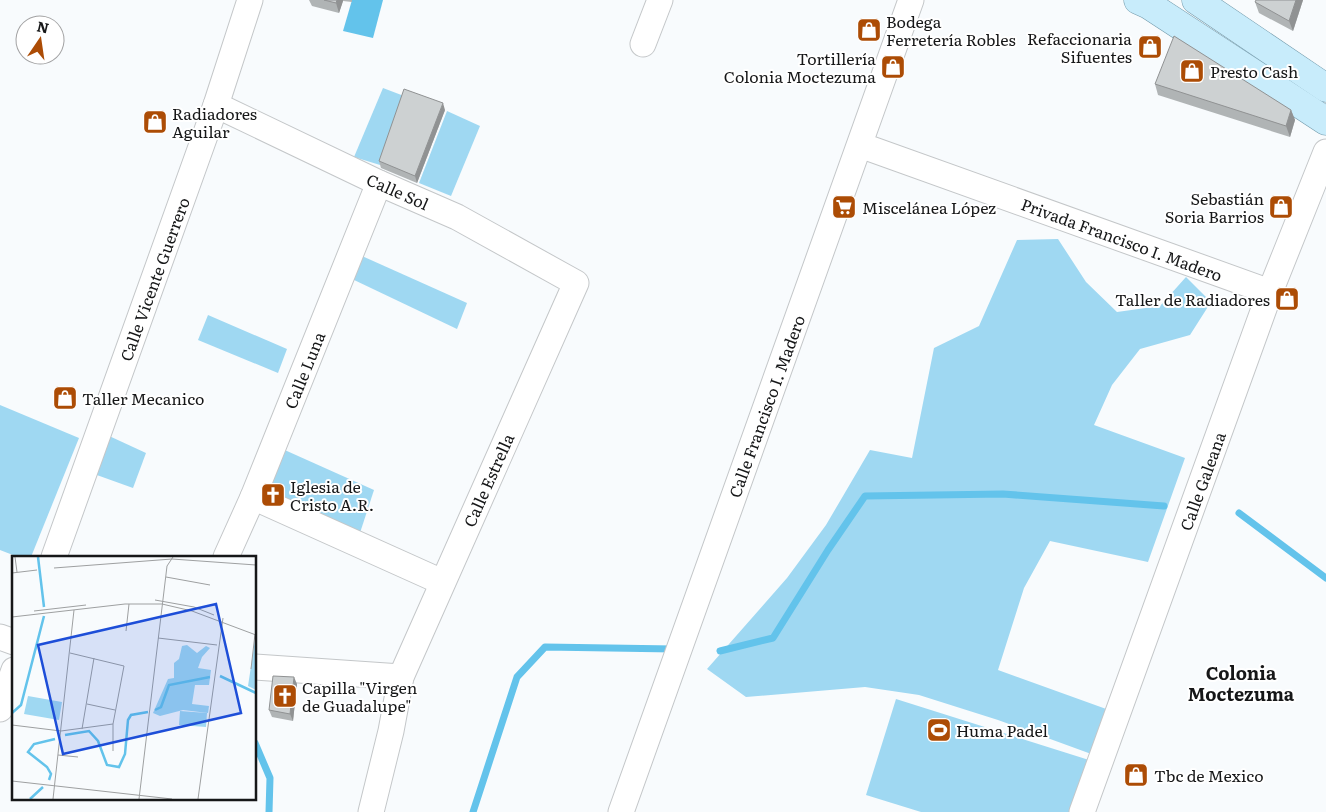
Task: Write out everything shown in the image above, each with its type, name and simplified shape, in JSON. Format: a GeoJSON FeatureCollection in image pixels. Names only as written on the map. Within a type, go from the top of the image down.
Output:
{"type":"FeatureCollection","features":[{"type":"Feature","properties":{"kind":"main road"},"geometry":{"type":"LineString","coordinates":[[1138,0],[1149,5],[1326,121]]}},
{"type":"Feature","properties":{"kind":"main road"},"geometry":{"type":"LineString","coordinates":[[1196,0],[1326,88]]}},
{"type":"Feature","properties":{"kind":"street","name":"Calle Vicente Guerrero"},"geometry":{"type":"LineString","coordinates":[[54,556],[216,105],[250,0]]}},
{"type":"Feature","properties":{"kind":"street"},"geometry":{"type":"LineString","coordinates":[[643,44],[660,0]]}},
{"type":"Feature","properties":{"kind":"street","name":"Calle Francisco I. Madero"},"geometry":{"type":"LineString","coordinates":[[621,812],[911,0]]}},
{"type":"Feature","properties":{"kind":"street","name":"Calle Sol"},"geometry":{"type":"LineString","coordinates":[[216,105],[379,183],[457,217],[576,283]]}},
{"type":"Feature","properties":{"kind":"street","name":"Privada Francisco I. Madero"},"geometry":{"type":"LineString","coordinates":[[860,144],[1270,292]]}},
{"type":"Feature","properties":{"kind":"street","name":"Calle Galeana"},"geometry":{"type":"LineString","coordinates":[[1082,812],[1270,292],[1326,152]]}},
{"type":"Feature","properties":{"kind":"street","name":"Calle Luna"},"geometry":{"type":"LineString","coordinates":[[226,556],[253,497],[379,183]]}},
{"type":"Feature","properties":{"kind":"street","name":"Calle Estrella"},"geometry":{"type":"LineString","coordinates":[[371,812],[391,731],[400,676],[576,283]]}},
{"type":"Feature","properties":{"kind":"street"},"geometry":{"type":"LineString","coordinates":[[253,497],[442,582]]}},
{"type":"Feature","properties":{"kind":"street"},"geometry":{"type":"LineString","coordinates":[[0,637],[12,641]]}},
{"type":"Feature","properties":{"kind":"street"},"geometry":{"type":"LineString","coordinates":[[256,667],[400,676]]}},
{"type":"Feature","properties":{"kind":"street"},"geometry":{"type":"LineString","coordinates":[[0,709],[12,676]]}},
{"type":"Feature","properties":{"kind":"shaded area"},"geometry":{"type":"Polygon","coordinates":[[[352,0],[383,0],[373,38],[343,31],[352,0]]]}},
{"type":"Feature","properties":{"kind":"shaded area"},"geometry":{"type":"Polygon","coordinates":[[[383,88],[404,96],[380,165],[354,157],[383,88]]]}},
{"type":"Feature","properties":{"kind":"shaded area"},"geometry":{"type":"Polygon","coordinates":[[[447,111],[480,126],[451,196],[419,183],[447,111]]]}},
{"type":"Feature","properties":{"kind":"shaded area"},"geometry":{"type":"Polygon","coordinates":[[[1058,239],[1086,282],[1117,312],[1160,306],[1186,277],[1211,302],[1190,335],[1140,349],[1112,385],[1094,425],[1185,458],[1148,562],[1050,541],[1024,588],[998,670],[1109,710],[1094,755],[998,720],[919,695],[865,687],[746,697],[707,669],[787,578],[826,525],[870,450],[912,458],[934,348],[979,326],[1017,240],[1058,239]]]}},
{"type":"Feature","properties":{"kind":"shaded area"},"geometry":{"type":"Polygon","coordinates":[[[362,256],[467,303],[457,329],[352,279],[362,256]]]}},
{"type":"Feature","properties":{"kind":"shaded area"},"geometry":{"type":"Polygon","coordinates":[[[208,315],[287,349],[278,373],[198,340],[208,315]]]}},
{"type":"Feature","properties":{"kind":"shaded area"},"geometry":{"type":"Polygon","coordinates":[[[0,405],[79,438],[31,556],[15,556],[0,550],[0,405]]]}},
{"type":"Feature","properties":{"kind":"shaded area"},"geometry":{"type":"Polygon","coordinates":[[[107,435],[146,453],[133,488],[94,474],[107,435]]]}},
{"type":"Feature","properties":{"kind":"shaded area"},"geometry":{"type":"Polygon","coordinates":[[[278,447],[374,490],[358,539],[259,496],[278,447]]]}},
{"type":"Feature","properties":{"kind":"shaded area","name":"Huma Padel"},"geometry":{"type":"Polygon","coordinates":[[[896,699],[1089,760],[1073,812],[921,812],[866,795],[896,699]]]}},
{"type":"Feature","properties":{"kind":"building"},"geometry":{"type":"Polygon","coordinates":[[[324,0],[337,0],[336,3],[324,0]]]}},
{"type":"Feature","properties":{"kind":"building"},"geometry":{"type":"Polygon","coordinates":[[[1256,0],[1296,0],[1289,21],[1255,2],[1256,0]]]}},
{"type":"Feature","properties":{"kind":"building","name":"Presto Cash"},"geometry":{"type":"Polygon","coordinates":[[[1174,36],[1291,110],[1286,126],[1155,84],[1174,36]]]}},
{"type":"Feature","properties":{"kind":"building"},"geometry":{"type":"Polygon","coordinates":[[[404,89],[443,103],[415,176],[379,161],[404,89]]]}},
{"type":"Feature","properties":{"kind":"building"},"geometry":{"type":"Polygon","coordinates":[[[273,676],[294,677],[290,714],[269,710],[273,676]]]}},
{"type":"Feature","properties":{"kind":"waterway"},"geometry":{"type":"LineString","coordinates":[[720,651],[773,638],[828,550],[865,496],[1003,494],[1164,506]]}},
{"type":"Feature","properties":{"kind":"waterway"},"geometry":{"type":"LineString","coordinates":[[1239,513],[1326,578]]}},
{"type":"Feature","properties":{"kind":"waterway"},"geometry":{"type":"LineString","coordinates":[[473,812],[517,677],[545,647],[674,649]]}},
{"type":"Feature","properties":{"kind":"waterway"},"geometry":{"type":"LineString","coordinates":[[256,745],[270,778],[269,812]]}},
{"type":"Feature","properties":{"kind":"place","name":"Bodega Ferretería Robles"},"geometry":{"type":"Point","coordinates":[869,30]}},
{"type":"Feature","properties":{"kind":"place","name":"Refaccionaria Sifuentes"},"geometry":{"type":"Point","coordinates":[1150,47]}},
{"type":"Feature","properties":{"kind":"place","name":"Tortillería Colonia Moctezuma"},"geometry":{"type":"Point","coordinates":[893,67]}},
{"type":"Feature","properties":{"kind":"place","name":"Presto Cash"},"geometry":{"type":"Point","coordinates":[1192,71]}},
{"type":"Feature","properties":{"kind":"place","name":"Radiadores Aguilar"},"geometry":{"type":"Point","coordinates":[155,122]}},
{"type":"Feature","properties":{"kind":"place","name":"Miscelánea López"},"geometry":{"type":"Point","coordinates":[844,207]}},
{"type":"Feature","properties":{"kind":"place","name":"Sebastián Soria Barrios"},"geometry":{"type":"Point","coordinates":[1281,207]}},
{"type":"Feature","properties":{"kind":"place","name":"Taller de Radiadores"},"geometry":{"type":"Point","coordinates":[1287,299]}},
{"type":"Feature","properties":{"kind":"place","name":"Taller Mecanico"},"geometry":{"type":"Point","coordinates":[65,398]}},
{"type":"Feature","properties":{"kind":"place","name":"Iglesia de Cristo A.R."},"geometry":{"type":"Point","coordinates":[273,495]}},
{"type":"Feature","properties":{"kind":"place","name":"Capilla \"Virgen de Guadalupe\""},"geometry":{"type":"Point","coordinates":[285,696]}},
{"type":"Feature","properties":{"kind":"place","name":"Huma Padel"},"geometry":{"type":"Point","coordinates":[939,730]}},
{"type":"Feature","properties":{"kind":"place","name":"Tbc de Mexico"},"geometry":{"type":"Point","coordinates":[1136,775]}},
{"type":"Feature","properties":{"kind":"district","name":"Colonia Moctezuma"},"geometry":{"type":"Point","coordinates":[1241,682]}}]}
